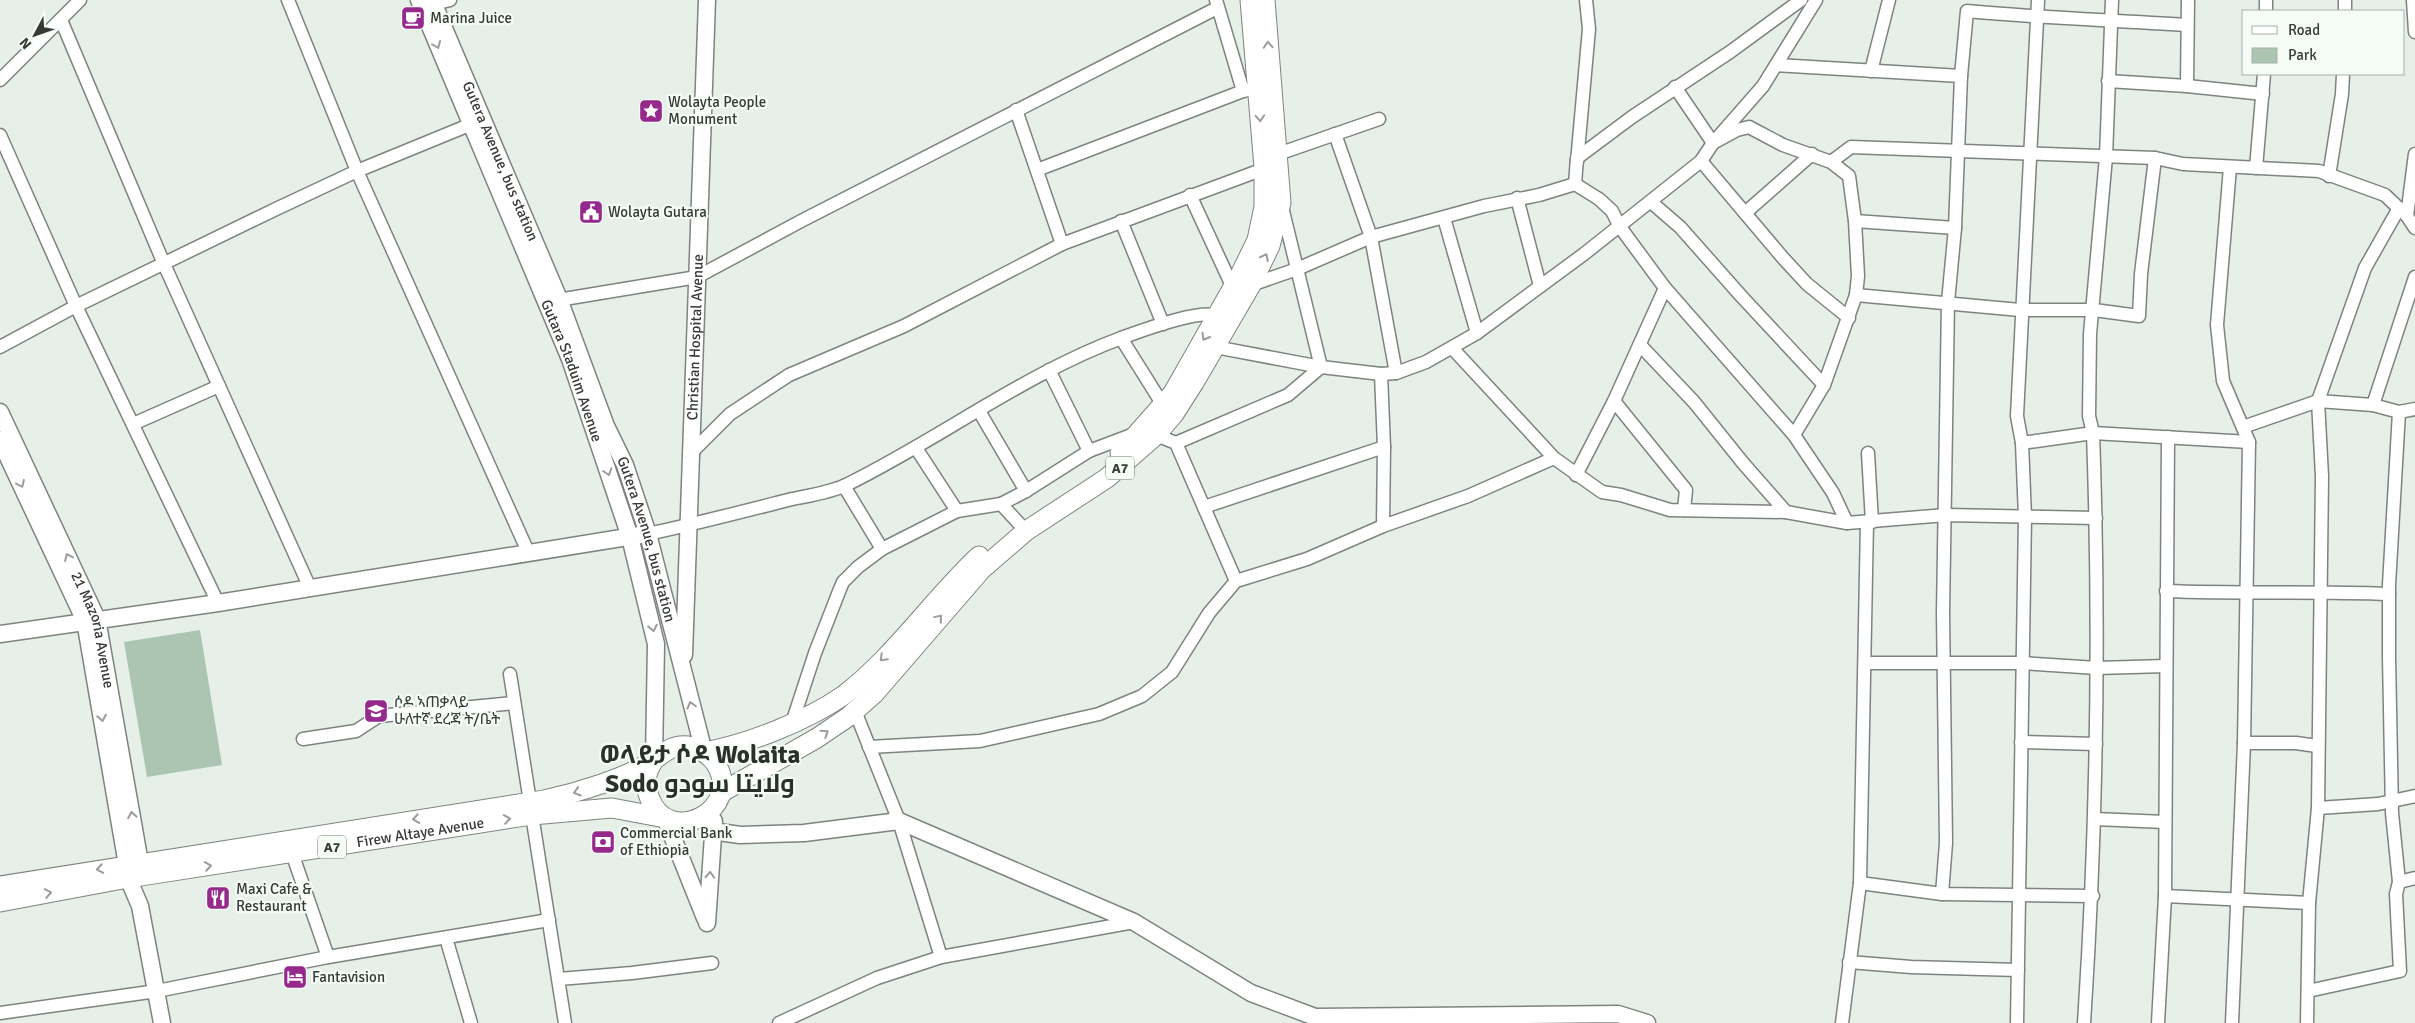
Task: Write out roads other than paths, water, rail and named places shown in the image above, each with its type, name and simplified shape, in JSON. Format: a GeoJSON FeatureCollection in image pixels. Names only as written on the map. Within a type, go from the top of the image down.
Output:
{"type":"FeatureCollection","features":[{"type":"Feature","properties":{"kind":"highway","name":"A7"},"geometry":{"type":"LineString","coordinates":[[1242,286],[1257,240],[1274,162],[1251,89],[1250,0]]}},
{"type":"Feature","properties":{"kind":"highway","name":"A7"},"geometry":{"type":"LineString","coordinates":[[1148,433],[1163,405],[1173,393],[1270,246],[1281,203],[1274,162],[1264,0]]}},
{"type":"Feature","properties":{"kind":"highway","name":"A7"},"geometry":{"type":"LineString","coordinates":[[654,760],[665,750],[676,746],[688,746],[704,752],[774,732],[844,695],[883,659],[958,576],[1174,414],[1215,347],[1223,318]]}},
{"type":"Feature","properties":{"kind":"highway","name":"A7"},"geometry":{"type":"LineString","coordinates":[[665,818],[674,822],[690,822],[707,814],[719,798],[817,738],[855,711],[874,694],[982,569],[1023,526]]}},
{"type":"Feature","properties":{"kind":"highway"},"geometry":{"type":"LineString","coordinates":[[704,752],[712,759],[720,772],[719,798]]}},
{"type":"Feature","properties":{"kind":"highway","name":"Firew Altaye Avenue"},"geometry":{"type":"LineString","coordinates":[[531,809],[654,760]]}},
{"type":"Feature","properties":{"kind":"highway"},"geometry":{"type":"LineString","coordinates":[[654,760],[648,769],[646,788],[656,811],[665,818]]}},
{"type":"Feature","properties":{"kind":"highway","name":"Firew Altaye Avenue"},"geometry":{"type":"LineString","coordinates":[[0,886],[134,871],[531,809],[612,808],[665,818]]}},
{"type":"Feature","properties":{"kind":"highway","name":"Firew Altaye Avenue"},"geometry":{"type":"LineString","coordinates":[[0,902],[134,871]]}},
{"type":"Feature","properties":{"kind":"main road","name":"Christian Hospital Avenue"},"geometry":{"type":"LineString","coordinates":[[683,676],[707,0]]}},
{"type":"Feature","properties":{"kind":"main road","name":"Gutara Staduim Avenue"},"geometry":{"type":"LineString","coordinates":[[434,1],[476,121],[553,301],[570,359],[630,537],[656,644],[654,760]]}},
{"type":"Feature","properties":{"kind":"main road","name":"Gutera Avenue, bus station"},"geometry":{"type":"LineString","coordinates":[[553,301],[606,426],[625,465],[648,534],[704,752]]}},
{"type":"Feature","properties":{"kind":"main road","name":"21 Mazoria Avenue"},"geometry":{"type":"LineString","coordinates":[[0,412],[91,620],[162,1023]]}},
{"type":"Feature","properties":{"kind":"main road","name":"21 Mazoria Avenue"},"geometry":{"type":"LineString","coordinates":[[0,440],[91,620]]}},
{"type":"Feature","properties":{"kind":"main road"},"geometry":{"type":"LineString","coordinates":[[0,634],[218,604],[648,534]]}},
{"type":"Feature","properties":{"kind":"main road"},"geometry":{"type":"LineString","coordinates":[[665,818],[707,923],[712,831],[719,798]]}},
{"type":"Feature","properties":{"kind":"main road"},"geometry":{"type":"LineString","coordinates":[[712,831],[740,834],[804,833],[899,821],[1134,922],[1251,993],[1311,1020],[1618,1014],[1646,1023]]}},
{"type":"Feature","properties":{"kind":"street"},"geometry":{"type":"LineString","coordinates":[[0,80],[80,0]]}},
{"type":"Feature","properties":{"kind":"street"},"geometry":{"type":"LineString","coordinates":[[288,0],[357,171],[529,554]]}},
{"type":"Feature","properties":{"kind":"street"},"geometry":{"type":"LineString","coordinates":[[1575,184],[1589,30],[1586,0]]}},
{"type":"Feature","properties":{"kind":"street"},"geometry":{"type":"LineString","coordinates":[[1575,184],[1577,158],[1675,87],[1730,52],[1801,0]]}},
{"type":"Feature","properties":{"kind":"street"},"geometry":{"type":"LineString","coordinates":[[1215,347],[1320,367],[1381,374],[1396,373],[1452,349],[1477,333],[1620,227],[1701,161],[1713,142],[1763,86],[1816,0]]}},
{"type":"Feature","properties":{"kind":"street"},"geometry":{"type":"LineString","coordinates":[[1871,71],[1889,0]]}},
{"type":"Feature","properties":{"kind":"street"},"geometry":{"type":"LineString","coordinates":[[2017,1023],[2021,663],[2025,517],[2022,443],[2017,416],[2020,310],[2031,153],[2038,0]]}},
{"type":"Feature","properties":{"kind":"street"},"geometry":{"type":"LineString","coordinates":[[2084,1023],[2093,896],[2098,668],[2093,432],[2089,416],[2090,334],[2094,310],[2106,157],[2112,0]]}},
{"type":"Feature","properties":{"kind":"street"},"geometry":{"type":"LineString","coordinates":[[2187,86],[2186,25],[2188,0]]}},
{"type":"Feature","properties":{"kind":"street"},"geometry":{"type":"LineString","coordinates":[[2412,25],[2413,0]]}},
{"type":"Feature","properties":{"kind":"street"},"geometry":{"type":"LineString","coordinates":[[553,301],[697,277],[1216,4],[1251,89],[1037,170]]}},
{"type":"Feature","properties":{"kind":"street"},"geometry":{"type":"LineString","coordinates":[[1942,894],[1946,843],[1943,664],[1948,302],[1955,228],[1961,76],[1966,11],[2036,18],[2186,25]]}},
{"type":"Feature","properties":{"kind":"street"},"geometry":{"type":"LineString","coordinates":[[61,20],[164,264],[310,588]]}},
{"type":"Feature","properties":{"kind":"street"},"geometry":{"type":"LineString","coordinates":[[1776,65],[1961,76]]}},
{"type":"Feature","properties":{"kind":"street"},"geometry":{"type":"LineString","coordinates":[[2256,168],[2264,94],[2264,75]]}},
{"type":"Feature","properties":{"kind":"street"},"geometry":{"type":"LineString","coordinates":[[2329,176],[2342,94],[2343,75]]}},
{"type":"Feature","properties":{"kind":"street"},"geometry":{"type":"LineString","coordinates":[[2108,81],[2187,86],[2264,94]]}},
{"type":"Feature","properties":{"kind":"street"},"geometry":{"type":"LineString","coordinates":[[1675,87],[1713,142]]}},
{"type":"Feature","properties":{"kind":"street"},"geometry":{"type":"LineString","coordinates":[[1016,110],[1062,244]]}},
{"type":"Feature","properties":{"kind":"street"},"geometry":{"type":"LineString","coordinates":[[691,453],[730,414],[790,375],[904,326],[1062,244],[1274,162],[1335,134],[1380,119]]}},
{"type":"Feature","properties":{"kind":"street"},"geometry":{"type":"LineString","coordinates":[[0,347],[76,306],[357,171],[476,121]]}},
{"type":"Feature","properties":{"kind":"street"},"geometry":{"type":"LineString","coordinates":[[1713,142],[1737,130],[1749,127],[1783,145],[1831,162],[1849,176],[1855,221],[1858,276],[1856,295],[1824,385],[1794,435]]}},
{"type":"Feature","properties":{"kind":"street"},"geometry":{"type":"LineString","coordinates":[[1335,134],[1371,238],[1396,373]]}},
{"type":"Feature","properties":{"kind":"street"},"geometry":{"type":"LineString","coordinates":[[0,135],[76,306],[218,604]]}},
{"type":"Feature","properties":{"kind":"street"},"geometry":{"type":"LineString","coordinates":[[1831,162],[1851,147],[2154,158],[2183,164],[2319,172],[2385,196],[2403,212],[2415,228]]}},
{"type":"Feature","properties":{"kind":"street"},"geometry":{"type":"LineString","coordinates":[[1745,213],[1812,154]]}},
{"type":"Feature","properties":{"kind":"street"},"geometry":{"type":"LineString","coordinates":[[2307,1023],[2309,903],[2318,808],[2317,746],[2322,476],[2318,401],[2365,268],[2403,212],[2415,154]]}},
{"type":"Feature","properties":{"kind":"street"},"geometry":{"type":"LineString","coordinates":[[1856,295],[2020,310],[2094,310],[2140,316],[2141,274],[2154,158]]}},
{"type":"Feature","properties":{"kind":"street"},"geometry":{"type":"LineString","coordinates":[[1701,161],[1807,284],[1849,318]]}},
{"type":"Feature","properties":{"kind":"street"},"geometry":{"type":"LineString","coordinates":[[2230,167],[2217,325],[2223,381],[2249,442],[2244,743],[2232,1023]]}},
{"type":"Feature","properties":{"kind":"street"},"geometry":{"type":"LineString","coordinates":[[1190,195],[1242,286],[1297,270],[1371,238],[1575,184],[1599,199],[1612,211],[1620,227],[1665,288],[1794,435],[1833,493],[1847,523]]}},
{"type":"Feature","properties":{"kind":"street"},"geometry":{"type":"LineString","coordinates":[[1517,198],[1540,286]]}},
{"type":"Feature","properties":{"kind":"street"},"geometry":{"type":"LineString","coordinates":[[1651,202],[1680,227],[1824,385]]}},
{"type":"Feature","properties":{"kind":"street"},"geometry":{"type":"LineString","coordinates":[[1281,203],[1320,367]]}},
{"type":"Feature","properties":{"kind":"street"},"geometry":{"type":"LineString","coordinates":[[1444,218],[1477,333]]}},
{"type":"Feature","properties":{"kind":"street"},"geometry":{"type":"LineString","coordinates":[[1122,221],[1163,324]]}},
{"type":"Feature","properties":{"kind":"street"},"geometry":{"type":"LineString","coordinates":[[1855,221],[1955,228]]}},
{"type":"Feature","properties":{"kind":"street"},"geometry":{"type":"LineString","coordinates":[[2373,405],[2415,277]]}},
{"type":"Feature","properties":{"kind":"street"},"geometry":{"type":"LineString","coordinates":[[1576,475],[1614,401],[1665,288]]}},
{"type":"Feature","properties":{"kind":"street"},"geometry":{"type":"LineString","coordinates":[[648,534],[844,486],[916,448],[1049,370],[1121,338],[1193,316],[1223,318]]}},
{"type":"Feature","properties":{"kind":"street"},"geometry":{"type":"LineString","coordinates":[[1121,338],[1163,405]]}},
{"type":"Feature","properties":{"kind":"street"},"geometry":{"type":"LineString","coordinates":[[1640,345],[1694,402],[1743,463],[1786,512]]}},
{"type":"Feature","properties":{"kind":"street"},"geometry":{"type":"LineString","coordinates":[[1452,349],[1554,458],[1576,475],[1602,492],[1621,495],[1670,510],[1786,512],[1847,523],[1946,515],[2096,518]]}},
{"type":"Feature","properties":{"kind":"street"},"geometry":{"type":"LineString","coordinates":[[792,724],[815,653],[843,582],[882,549],[957,511],[1001,504],[1026,491],[1089,451],[1148,433],[1176,443],[1288,395],[1320,367]]}},
{"type":"Feature","properties":{"kind":"street"},"geometry":{"type":"LineString","coordinates":[[1049,370],[1089,451]]}},
{"type":"Feature","properties":{"kind":"street"},"geometry":{"type":"LineString","coordinates":[[1381,374],[1384,447],[1383,526]]}},
{"type":"Feature","properties":{"kind":"street"},"geometry":{"type":"LineString","coordinates":[[132,424],[219,386]]}},
{"type":"Feature","properties":{"kind":"street"},"geometry":{"type":"LineString","coordinates":[[1614,401],[1686,490],[1684,510]]}},
{"type":"Feature","properties":{"kind":"street"},"geometry":{"type":"LineString","coordinates":[[2243,427],[2318,401],[2373,405],[2399,412],[2415,409]]}},
{"type":"Feature","properties":{"kind":"street"},"geometry":{"type":"LineString","coordinates":[[979,412],[1026,491]]}},
{"type":"Feature","properties":{"kind":"street"},"geometry":{"type":"LineString","coordinates":[[2308,991],[2400,971],[2396,894],[2399,882],[2392,801],[2389,667],[2389,594],[2399,412]]}},
{"type":"Feature","properties":{"kind":"street"},"geometry":{"type":"LineString","coordinates":[[2022,443],[2093,432],[2249,442]]}},
{"type":"Feature","properties":{"kind":"street"},"geometry":{"type":"LineString","coordinates":[[2158,1023],[2165,896],[2168,437]]}},
{"type":"Feature","properties":{"kind":"street"},"geometry":{"type":"LineString","coordinates":[[1176,443],[1236,581]]}},
{"type":"Feature","properties":{"kind":"street"},"geometry":{"type":"LineString","coordinates":[[1204,507],[1384,447]]}},
{"type":"Feature","properties":{"kind":"street"},"geometry":{"type":"LineString","coordinates":[[916,448],[957,511]]}},
{"type":"Feature","properties":{"kind":"street"},"geometry":{"type":"LineString","coordinates":[[1844,1022],[1860,883],[1869,522],[1868,453]]}},
{"type":"Feature","properties":{"kind":"street"},"geometry":{"type":"LineString","coordinates":[[869,747],[980,741],[1098,714],[1142,696],[1172,672],[1209,614],[1236,581],[1307,559],[1383,526],[1468,496],[1554,458]]}},
{"type":"Feature","properties":{"kind":"street"},"geometry":{"type":"LineString","coordinates":[[844,486],[882,549]]}},
{"type":"Feature","properties":{"kind":"street"},"geometry":{"type":"LineString","coordinates":[[1001,504],[1023,526]]}},
{"type":"Feature","properties":{"kind":"street"},"geometry":{"type":"LineString","coordinates":[[2166,591],[2245,594],[2320,592],[2389,594]]}},
{"type":"Feature","properties":{"kind":"street"},"geometry":{"type":"LineString","coordinates":[[1866,663],[2021,663],[2098,668],[2166,666]]}},
{"type":"Feature","properties":{"kind":"street"},"geometry":{"type":"LineString","coordinates":[[510,674],[559,978],[564,1023]]}},
{"type":"Feature","properties":{"kind":"street"},"geometry":{"type":"LineString","coordinates":[[303,739],[356,730],[379,716],[514,703]]}},
{"type":"Feature","properties":{"kind":"street"},"geometry":{"type":"LineString","coordinates":[[855,711],[899,821],[941,957]]}},
{"type":"Feature","properties":{"kind":"street"},"geometry":{"type":"LineString","coordinates":[[2021,742],[2096,744]]}},
{"type":"Feature","properties":{"kind":"street"},"geometry":{"type":"LineString","coordinates":[[2244,743],[2296,743],[2317,746]]}},
{"type":"Feature","properties":{"kind":"street"},"geometry":{"type":"LineString","coordinates":[[2318,808],[2342,808],[2415,796]]}},
{"type":"Feature","properties":{"kind":"street"},"geometry":{"type":"LineString","coordinates":[[2094,819],[2165,822]]}},
{"type":"Feature","properties":{"kind":"street"},"geometry":{"type":"LineString","coordinates":[[290,846],[328,956]]}},
{"type":"Feature","properties":{"kind":"street"},"geometry":{"type":"LineString","coordinates":[[2399,882],[2414,880]]}},
{"type":"Feature","properties":{"kind":"street"},"geometry":{"type":"LineString","coordinates":[[1860,883],[1942,894],[2093,896]]}},
{"type":"Feature","properties":{"kind":"street"},"geometry":{"type":"LineString","coordinates":[[2165,896],[2309,903]]}},
{"type":"Feature","properties":{"kind":"street"},"geometry":{"type":"LineString","coordinates":[[0,1013],[157,991],[328,956],[549,920]]}},
{"type":"Feature","properties":{"kind":"street"},"geometry":{"type":"LineString","coordinates":[[778,1023],[877,978],[941,957],[1134,922]]}},
{"type":"Feature","properties":{"kind":"street"},"geometry":{"type":"LineString","coordinates":[[446,938],[471,1023]]}},
{"type":"Feature","properties":{"kind":"street"},"geometry":{"type":"LineString","coordinates":[[1850,962],[1911,967],[2018,970]]}},
{"type":"Feature","properties":{"kind":"street"},"geometry":{"type":"LineString","coordinates":[[559,978],[632,973],[712,963]]}},
{"type":"Feature","properties":{"kind":"place","name":"Marina Juice"},"geometry":{"type":"Point","coordinates":[413,18]}},
{"type":"Feature","properties":{"kind":"place","name":"Wolayta People Monument"},"geometry":{"type":"Point","coordinates":[651,111]}},
{"type":"Feature","properties":{"kind":"place","name":"Wolayta Gutara"},"geometry":{"type":"Point","coordinates":[591,212]}},
{"type":"Feature","properties":{"kind":"place","name":"ሶዶ ኣጠቃላይ ሁለተኛ ደረጃ ት/ቤት"},"geometry":{"type":"Point","coordinates":[376,711]}},
{"type":"Feature","properties":{"kind":"place","name":"Commercial Bank of Ethiopia"},"geometry":{"type":"Point","coordinates":[603,842]}},
{"type":"Feature","properties":{"kind":"place","name":"Maxi Cafe & Restaurant"},"geometry":{"type":"Point","coordinates":[218,898]}},
{"type":"Feature","properties":{"kind":"place","name":"Fantavision"},"geometry":{"type":"Point","coordinates":[295,977]}},
{"type":"Feature","properties":{"kind":"district","name":"ወላይታ ሶዶ Wolaita Sodo ولايتا سودو"},"geometry":{"type":"Point","coordinates":[700,768]}}]}
